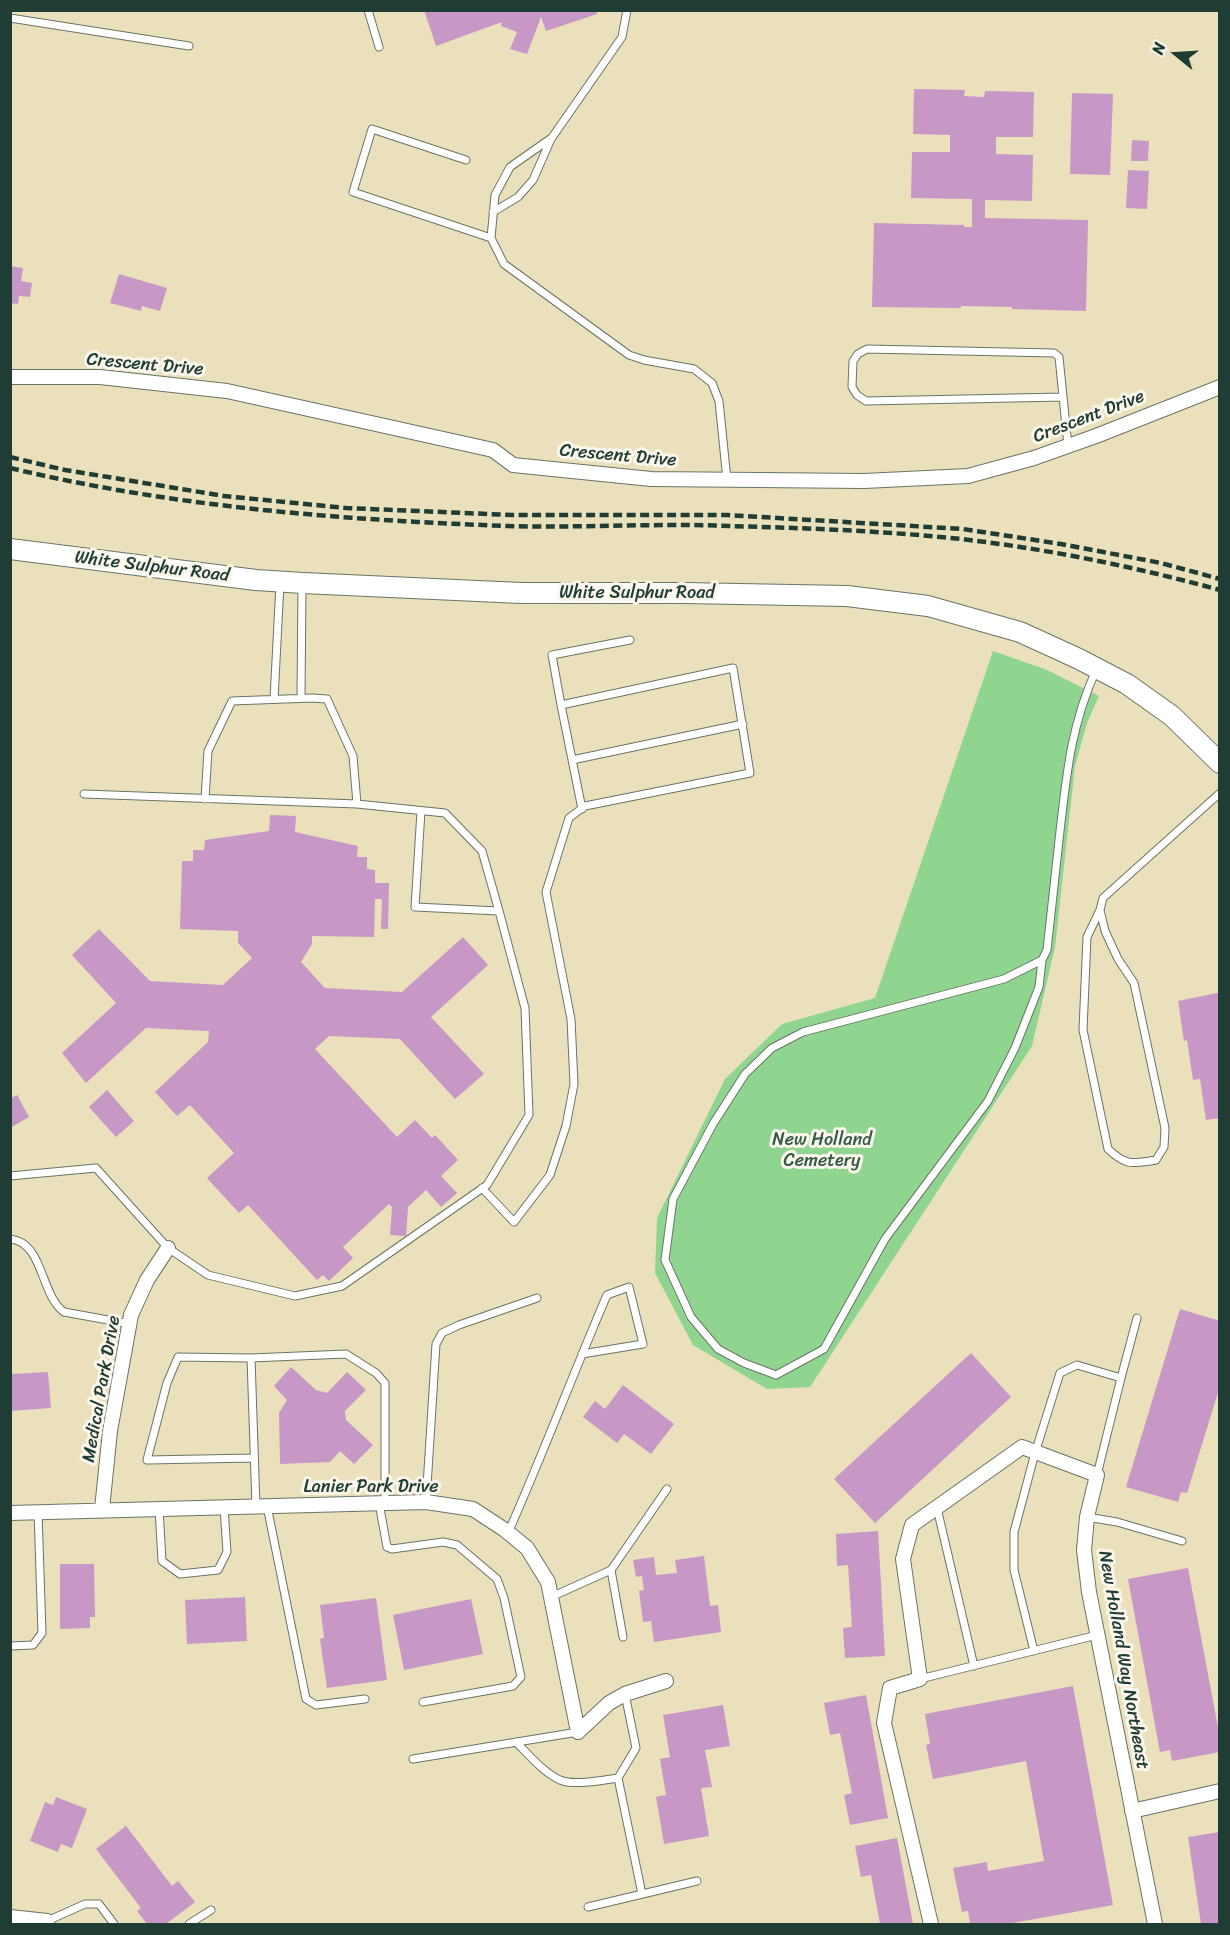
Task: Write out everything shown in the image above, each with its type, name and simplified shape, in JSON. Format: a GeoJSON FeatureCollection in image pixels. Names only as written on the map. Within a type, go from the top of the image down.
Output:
{"type":"FeatureCollection","features":[{"type":"Feature","properties":{"kind":"street","name":"Crescent Drive"},"geometry":{"type":"LineString","coordinates":[[10,377],[100,377],[227,392],[493,450],[513,465],[651,479],[728,480],[864,481],[968,476],[1068,446],[1220,387]]}},
{"type":"Feature","properties":{"kind":"street","name":"White Sulphur Road"},"geometry":{"type":"LineString","coordinates":[[10,549],[280,582],[520,593],[847,596],[928,606],[1020,632],[1127,684],[1172,716],[1220,764]]}},
{"type":"Feature","properties":{"kind":"street","name":"Medical Park Drive"},"geometry":{"type":"LineString","coordinates":[[102,1509],[110,1431],[131,1315],[147,1280],[168,1248]]}},
{"type":"Feature","properties":{"kind":"street"},"geometry":{"type":"LineString","coordinates":[[931,1924],[884,1723],[890,1688],[920,1679],[903,1559],[912,1526],[1022,1448],[1097,1475]]}},
{"type":"Feature","properties":{"kind":"street","name":"New Holland Way Northeast"},"geometry":{"type":"LineString","coordinates":[[1097,1475],[1087,1517],[1084,1550],[1097,1635],[1155,1924]]}},
{"type":"Feature","properties":{"kind":"street","name":"Lanier Park Drive"},"geometry":{"type":"LineString","coordinates":[[10,1513],[426,1502],[472,1509],[527,1548],[548,1582],[578,1732]]}},
{"type":"Feature","properties":{"kind":"street"},"geometry":{"type":"LineString","coordinates":[[578,1732],[609,1703],[625,1694],[666,1680]]}},
{"type":"Feature","properties":{"kind":"street"},"geometry":{"type":"LineString","coordinates":[[1132,1811],[1220,1791]]}},
{"type":"Feature","properties":{"kind":"street"},"geometry":{"type":"LineString","coordinates":[[10,1917],[47,1922]]}},
{"type":"Feature","properties":{"kind":"lane"},"geometry":{"type":"LineString","coordinates":[[368,10],[379,47]]}},
{"type":"Feature","properties":{"kind":"lane"},"geometry":{"type":"LineString","coordinates":[[493,212],[518,197],[533,180],[551,139],[622,37],[627,10]]}},
{"type":"Feature","properties":{"kind":"lane"},"geometry":{"type":"LineString","coordinates":[[10,18],[189,46]]}},
{"type":"Feature","properties":{"kind":"lane"},"geometry":{"type":"LineString","coordinates":[[466,160],[372,129],[353,192],[491,238]]}},
{"type":"Feature","properties":{"kind":"lane"},"geometry":{"type":"LineString","coordinates":[[551,139],[510,167],[495,195],[491,238],[504,264],[630,355],[644,360],[694,369],[712,383],[719,402],[728,480]]}},
{"type":"Feature","properties":{"kind":"lane"},"geometry":{"type":"LineString","coordinates":[[1063,397],[866,401],[857,395],[852,387],[853,361],[858,354],[867,349],[1054,353],[1059,357],[1068,446]]}},
{"type":"Feature","properties":{"kind":"lane"},"geometry":{"type":"LineString","coordinates":[[274,699],[280,582]]}},
{"type":"Feature","properties":{"kind":"lane"},"geometry":{"type":"LineString","coordinates":[[301,698],[303,583]]}},
{"type":"Feature","properties":{"kind":"lane"},"geometry":{"type":"LineString","coordinates":[[582,808],[552,656],[630,640]]}},
{"type":"Feature","properties":{"kind":"lane"},"geometry":{"type":"LineString","coordinates":[[483,1188],[514,1222],[550,1175],[566,1126],[574,1084],[571,1019],[546,892],[568,818],[585,806],[750,773],[734,668],[561,705]]}},
{"type":"Feature","properties":{"kind":"lane"},"geometry":{"type":"LineString","coordinates":[[1042,960],[1005,980],[803,1032],[772,1048],[746,1074],[713,1124],[674,1198],[665,1260],[691,1317],[718,1349],[744,1363],[776,1375],[824,1349],[885,1239],[988,1101],[1016,1048],[1039,987],[1042,960],[1047,950],[1067,765],[1082,702],[1097,668]]}},
{"type":"Feature","properties":{"kind":"lane"},"geometry":{"type":"LineString","coordinates":[[205,798],[208,751],[232,701],[327,699],[353,756],[357,804]]}},
{"type":"Feature","properties":{"kind":"lane"},"geometry":{"type":"LineString","coordinates":[[572,760],[742,724]]}},
{"type":"Feature","properties":{"kind":"lane"},"geometry":{"type":"LineString","coordinates":[[1100,910],[1105,931],[1118,959],[1134,983],[1165,1128],[1164,1147],[1156,1160],[1137,1163],[1121,1161],[1108,1149],[1083,1030],[1087,937],[1103,898],[1111,889],[1220,793]]}},
{"type":"Feature","properties":{"kind":"lane"},"geometry":{"type":"LineString","coordinates":[[10,1176],[96,1168],[168,1248],[208,1275],[295,1296],[342,1286],[487,1185],[529,1115],[525,1008],[499,910],[482,851],[444,813],[357,804],[84,794]]}},
{"type":"Feature","properties":{"kind":"lane"},"geometry":{"type":"LineString","coordinates":[[421,811],[415,907],[499,910]]}},
{"type":"Feature","properties":{"kind":"lane"},"geometry":{"type":"LineString","coordinates":[[10,1239],[23,1242],[33,1253],[56,1306],[64,1312],[130,1324]]}},
{"type":"Feature","properties":{"kind":"lane"},"geometry":{"type":"LineString","coordinates":[[508,1533],[536,1471],[582,1354],[607,1295],[629,1287],[643,1344],[582,1354]]}},
{"type":"Feature","properties":{"kind":"lane"},"geometry":{"type":"LineString","coordinates":[[426,1502],[436,1344],[442,1333],[459,1325],[537,1298]]}},
{"type":"Feature","properties":{"kind":"lane"},"geometry":{"type":"LineString","coordinates":[[1097,1475],[1137,1318]]}},
{"type":"Feature","properties":{"kind":"lane"},"geometry":{"type":"LineString","coordinates":[[254,1458],[147,1460],[167,1383],[178,1357],[251,1358],[346,1354],[376,1372],[386,1383],[382,1503],[387,1546],[392,1549],[443,1542],[457,1545],[497,1579],[504,1598],[521,1677],[513,1686],[423,1702]]}},
{"type":"Feature","properties":{"kind":"lane"},"geometry":{"type":"LineString","coordinates":[[251,1358],[254,1458],[262,1506],[306,1699],[316,1705],[364,1699]]}},
{"type":"Feature","properties":{"kind":"lane"},"geometry":{"type":"LineString","coordinates":[[1034,1651],[1014,1570],[1014,1532],[1060,1373],[1077,1365],[1121,1378]]}},
{"type":"Feature","properties":{"kind":"lane"},"geometry":{"type":"LineString","coordinates":[[551,1597],[611,1569],[667,1489]]}},
{"type":"Feature","properties":{"kind":"lane"},"geometry":{"type":"LineString","coordinates":[[159,1508],[162,1561],[180,1574],[218,1570],[227,1552],[224,1507]]}},
{"type":"Feature","properties":{"kind":"lane"},"geometry":{"type":"LineString","coordinates":[[937,1508],[974,1666]]}},
{"type":"Feature","properties":{"kind":"lane"},"geometry":{"type":"LineString","coordinates":[[10,1646],[33,1645],[42,1633],[38,1512]]}},
{"type":"Feature","properties":{"kind":"lane"},"geometry":{"type":"LineString","coordinates":[[1087,1517],[1117,1522],[1182,1541]]}},
{"type":"Feature","properties":{"kind":"lane"},"geometry":{"type":"LineString","coordinates":[[611,1569],[623,1637]]}},
{"type":"Feature","properties":{"kind":"lane"},"geometry":{"type":"LineString","coordinates":[[920,1679],[1097,1635]]}},
{"type":"Feature","properties":{"kind":"lane"},"geometry":{"type":"LineString","coordinates":[[625,1694],[636,1748],[618,1778],[642,1894]]}},
{"type":"Feature","properties":{"kind":"lane"},"geometry":{"type":"LineString","coordinates":[[413,1759],[578,1732]]}},
{"type":"Feature","properties":{"kind":"lane"},"geometry":{"type":"LineString","coordinates":[[516,1742],[541,1768],[562,1781],[585,1782],[618,1778]]}},
{"type":"Feature","properties":{"kind":"lane"},"geometry":{"type":"LineString","coordinates":[[588,1907],[697,1881]]}},
{"type":"Feature","properties":{"kind":"lane"},"geometry":{"type":"LineString","coordinates":[[47,1922],[85,1904],[99,1904],[114,1924]]}},
{"type":"Feature","properties":{"kind":"lane"},"geometry":{"type":"LineString","coordinates":[[192,1923],[211,1910]]}},
{"type":"Feature","properties":{"kind":"green space","name":"New Holland Cemetery"},"geometry":{"type":"Polygon","coordinates":[[[993,651],[1047,670],[1099,696],[1087,723],[1075,766],[1055,947],[1032,1046],[810,1387],[767,1389],[693,1345],[655,1273],[657,1218],[725,1079],[782,1024],[875,998],[993,651]]]}},
{"type":"Feature","properties":{"kind":"building"},"geometry":{"type":"Polygon","coordinates":[[[424,10],[596,10],[597,14],[546,31],[541,17],[527,54],[510,49],[517,32],[501,26],[502,22],[436,46],[424,10]]]}},
{"type":"Feature","properties":{"kind":"building"},"geometry":{"type":"Polygon","coordinates":[[[914,89],[965,90],[964,96],[984,97],[985,91],[1034,92],[1033,137],[996,137],[996,154],[1033,155],[1032,201],[985,200],[985,218],[1088,220],[1086,311],[961,306],[961,308],[872,307],[874,223],[972,227],[972,199],[911,198],[912,152],[950,152],[950,135],[913,134],[914,89]]]}},
{"type":"Feature","properties":{"kind":"building"},"geometry":{"type":"Polygon","coordinates":[[[1072,93],[1113,94],[1110,175],[1070,174],[1072,93]]]}},
{"type":"Feature","properties":{"kind":"building"},"geometry":{"type":"Polygon","coordinates":[[[1132,140],[1149,141],[1148,161],[1131,161],[1132,140]]]}},
{"type":"Feature","properties":{"kind":"building"},"geometry":{"type":"Polygon","coordinates":[[[1128,170],[1149,171],[1147,209],[1126,208],[1128,170]]]}},
{"type":"Feature","properties":{"kind":"building"},"geometry":{"type":"Polygon","coordinates":[[[10,266],[23,268],[21,281],[32,283],[30,297],[19,296],[18,304],[10,303],[10,266]]]}},
{"type":"Feature","properties":{"kind":"building"},"geometry":{"type":"Polygon","coordinates":[[[119,274],[167,288],[160,311],[142,306],[141,311],[110,303],[119,274]]]}},
{"type":"Feature","properties":{"kind":"building"},"geometry":{"type":"Polygon","coordinates":[[[270,815],[296,816],[295,832],[358,846],[357,857],[367,857],[367,869],[375,870],[375,883],[389,883],[388,929],[381,929],[382,899],[375,899],[374,937],[312,936],[312,944],[301,962],[325,988],[402,992],[463,937],[488,965],[431,1017],[484,1074],[455,1099],[400,1039],[329,1036],[315,1049],[397,1137],[415,1120],[432,1138],[435,1135],[458,1160],[441,1176],[457,1193],[441,1207],[426,1190],[408,1207],[406,1236],[390,1235],[392,1207],[389,1204],[343,1247],[353,1258],[329,1281],[323,1275],[317,1280],[248,1205],[239,1213],[207,1178],[234,1153],[190,1105],[177,1116],[155,1092],[208,1042],[209,1031],[146,1028],[86,1083],[62,1053],[116,1003],[72,955],[99,929],[150,981],[223,985],[252,958],[238,943],[238,931],[180,929],[182,861],[193,861],[193,850],[204,850],[205,840],[269,831],[270,815]]]}},
{"type":"Feature","properties":{"kind":"building"},"geometry":{"type":"Polygon","coordinates":[[[1217,993],[1220,995],[1220,1118],[1206,1120],[1200,1079],[1193,1080],[1178,1001],[1217,993]]]}},
{"type":"Feature","properties":{"kind":"building"},"geometry":{"type":"Polygon","coordinates":[[[107,1090],[134,1121],[116,1137],[89,1107],[107,1090]]]}},
{"type":"Feature","properties":{"kind":"building"},"geometry":{"type":"Polygon","coordinates":[[[17,1095],[29,1117],[10,1128],[10,1099],[17,1095]]]}},
{"type":"Feature","properties":{"kind":"building"},"geometry":{"type":"Polygon","coordinates":[[[1180,1309],[1220,1321],[1220,1386],[1187,1493],[1181,1492],[1178,1502],[1126,1487],[1180,1309]]]}},
{"type":"Feature","properties":{"kind":"building"},"geometry":{"type":"Polygon","coordinates":[[[971,1353],[1011,1397],[875,1523],[834,1479],[971,1353]]]}},
{"type":"Feature","properties":{"kind":"building"},"geometry":{"type":"Polygon","coordinates":[[[291,1367],[316,1390],[327,1393],[347,1372],[366,1390],[345,1411],[346,1420],[373,1445],[354,1464],[340,1451],[330,1462],[280,1464],[279,1413],[287,1400],[274,1386],[291,1367]]]}},
{"type":"Feature","properties":{"kind":"building"},"geometry":{"type":"Polygon","coordinates":[[[48,1372],[51,1408],[10,1411],[10,1374],[48,1372]]]}},
{"type":"Feature","properties":{"kind":"building"},"geometry":{"type":"Polygon","coordinates":[[[623,1385],[674,1424],[651,1454],[624,1434],[617,1443],[583,1417],[595,1401],[605,1409],[623,1385]]]}},
{"type":"Feature","properties":{"kind":"building"},"geometry":{"type":"Polygon","coordinates":[[[878,1531],[885,1656],[845,1658],[843,1628],[852,1627],[848,1565],[837,1566],[836,1534],[878,1531]]]}},
{"type":"Feature","properties":{"kind":"building"},"geometry":{"type":"Polygon","coordinates":[[[704,1556],[710,1606],[718,1605],[721,1632],[654,1642],[651,1621],[643,1622],[639,1591],[644,1590],[642,1576],[636,1577],[633,1560],[654,1557],[656,1575],[677,1573],[675,1560],[704,1556]]]}},
{"type":"Feature","properties":{"kind":"building"},"geometry":{"type":"Polygon","coordinates":[[[60,1564],[94,1564],[95,1617],[90,1617],[90,1628],[60,1629],[60,1564]]]}},
{"type":"Feature","properties":{"kind":"building"},"geometry":{"type":"Polygon","coordinates":[[[1188,1568],[1220,1738],[1220,1752],[1172,1761],[1170,1750],[1160,1752],[1128,1579],[1188,1568]]]}},
{"type":"Feature","properties":{"kind":"building"},"geometry":{"type":"Polygon","coordinates":[[[245,1597],[247,1641],[187,1644],[185,1600],[245,1597]]]}},
{"type":"Feature","properties":{"kind":"building"},"geometry":{"type":"Polygon","coordinates":[[[376,1598],[387,1680],[327,1688],[320,1639],[324,1638],[320,1605],[376,1598]]]}},
{"type":"Feature","properties":{"kind":"building"},"geometry":{"type":"Polygon","coordinates":[[[471,1599],[483,1654],[404,1670],[393,1615],[471,1599]]]}},
{"type":"Feature","properties":{"kind":"building"},"geometry":{"type":"Polygon","coordinates":[[[1073,1686],[1113,1905],[1007,1924],[970,1924],[968,1911],[962,1912],[953,1868],[987,1862],[988,1871],[1044,1861],[1026,1761],[933,1779],[926,1745],[930,1744],[925,1714],[1073,1686]]]}},
{"type":"Feature","properties":{"kind":"building"},"geometry":{"type":"Polygon","coordinates":[[[866,1695],[888,1818],[850,1825],[844,1795],[852,1793],[840,1733],[830,1735],[824,1703],[866,1695]]]}},
{"type":"Feature","properties":{"kind":"building"},"geometry":{"type":"Polygon","coordinates":[[[723,1705],[730,1746],[705,1750],[712,1787],[701,1788],[709,1836],[664,1844],[656,1797],[666,1795],[660,1759],[670,1757],[663,1715],[723,1705]]]}},
{"type":"Feature","properties":{"kind":"building"},"geometry":{"type":"Polygon","coordinates":[[[56,1797],[87,1809],[72,1848],[61,1844],[58,1852],[30,1841],[45,1802],[53,1805],[56,1797]]]}},
{"type":"Feature","properties":{"kind":"building"},"geometry":{"type":"Polygon","coordinates":[[[126,1826],[172,1886],[178,1881],[195,1902],[166,1924],[147,1924],[137,1911],[141,1908],[96,1849],[126,1826]]]}},
{"type":"Feature","properties":{"kind":"building"},"geometry":{"type":"Polygon","coordinates":[[[1220,1832],[1220,1924],[1201,1924],[1188,1837],[1220,1832]]]}},
{"type":"Feature","properties":{"kind":"building"},"geometry":{"type":"Polygon","coordinates":[[[897,1838],[913,1924],[880,1924],[871,1875],[861,1877],[855,1846],[897,1838]]]}},
{"type":"Feature","properties":{"kind":"railway"},"geometry":{"type":"LineString","coordinates":[[10,457],[65,470],[224,496],[346,508],[512,515],[727,515],[963,529],[1061,544],[1161,563],[1220,579]]}},
{"type":"Feature","properties":{"kind":"railway"},"geometry":{"type":"LineString","coordinates":[[10,468],[134,493],[196,502],[383,520],[508,526],[702,525],[874,532],[961,539],[1092,560],[1220,590]]}}]}
